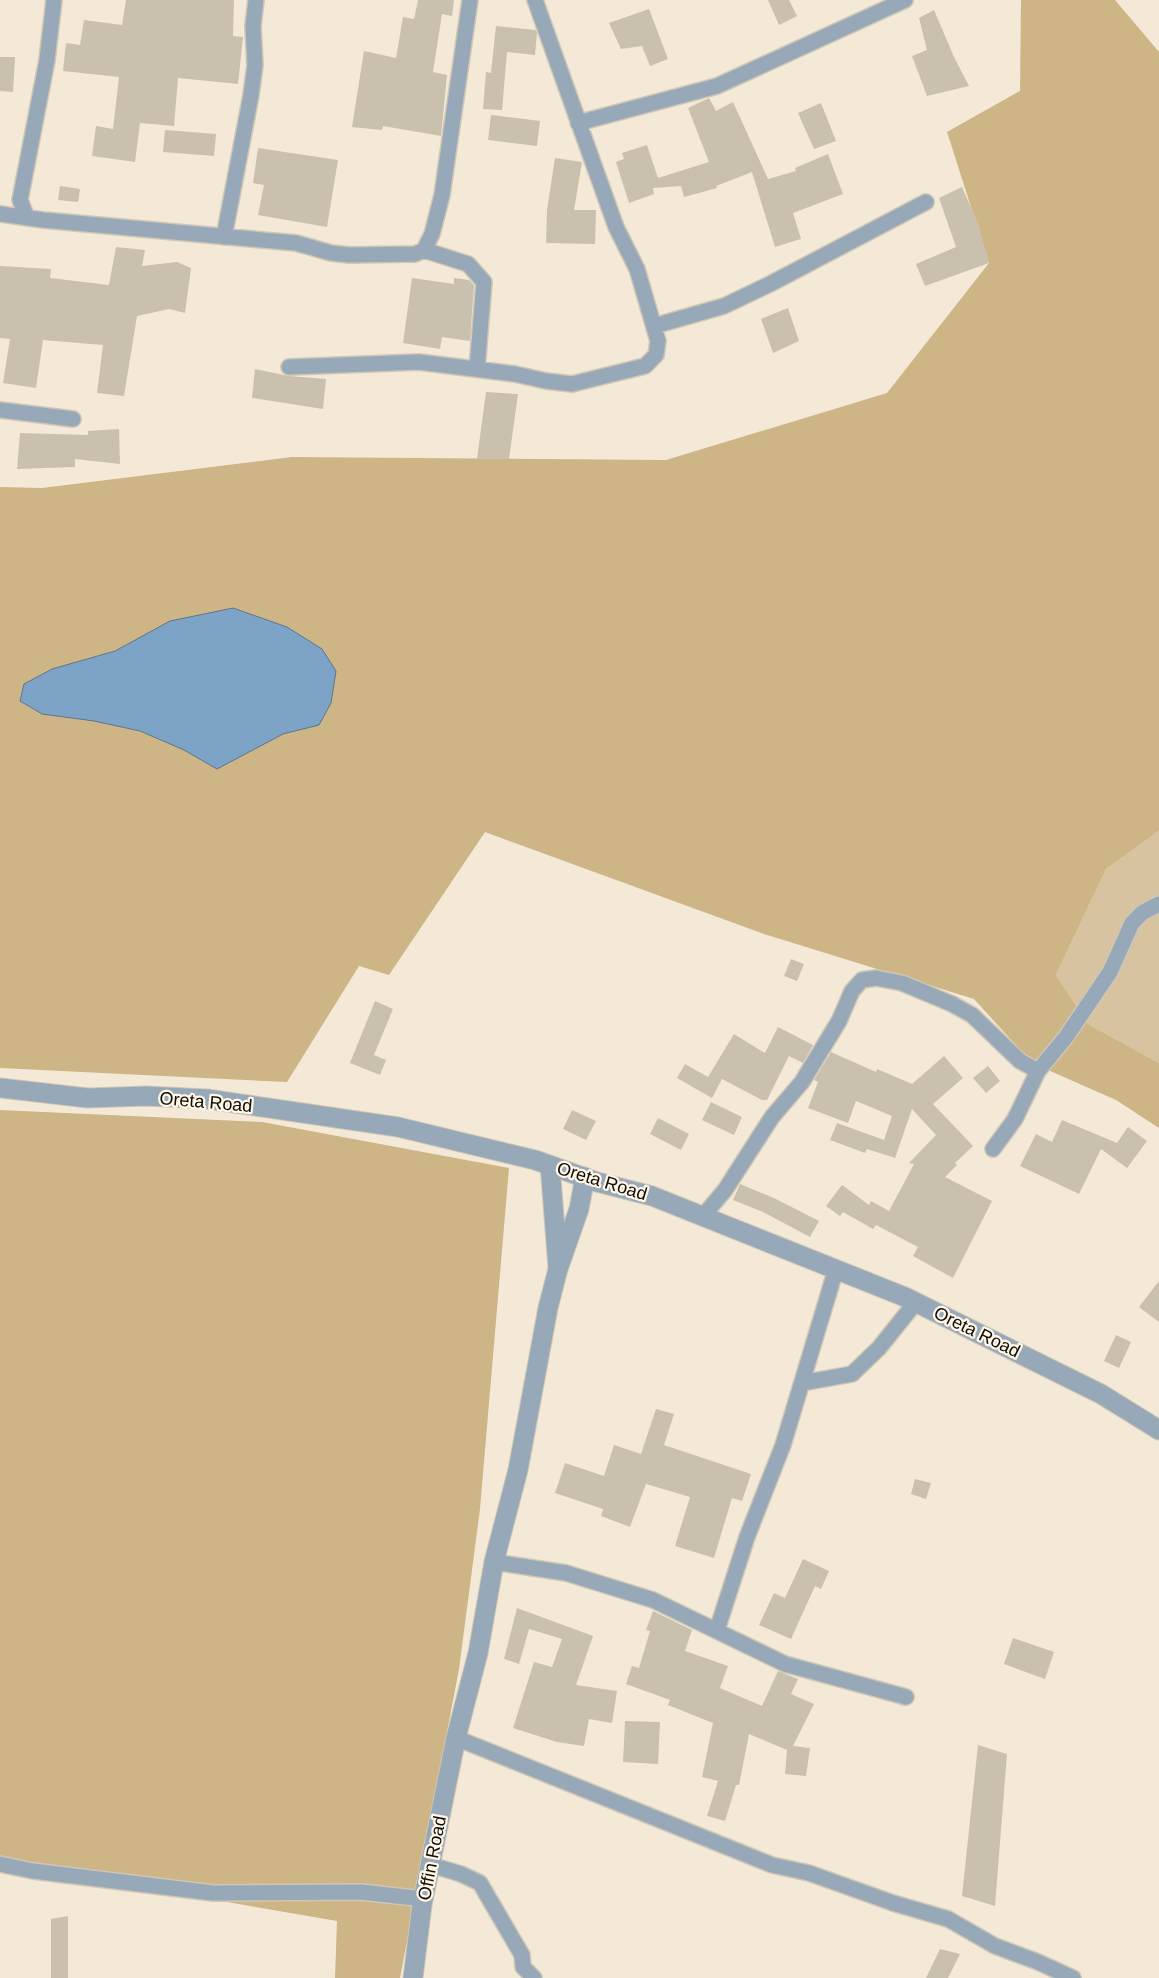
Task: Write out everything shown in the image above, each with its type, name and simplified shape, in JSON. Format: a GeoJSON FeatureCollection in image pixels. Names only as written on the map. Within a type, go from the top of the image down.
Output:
{"type":"FeatureCollection","features":[{"type":"Feature","properties":{"kind":"street"},"geometry":{"type":"LineString","coordinates":[[26,218],[20,200],[47,60],[54,0]]}},
{"type":"Feature","properties":{"kind":"street"},"geometry":{"type":"LineString","coordinates":[[224,236],[251,95],[255,65],[253,26],[256,0]]}},
{"type":"Feature","properties":{"kind":"street"},"geometry":{"type":"LineString","coordinates":[[0,214],[296,243],[331,253],[349,255],[415,254],[424,250],[432,234],[442,195],[470,0]]}},
{"type":"Feature","properties":{"kind":"street"},"geometry":{"type":"LineString","coordinates":[[289,367],[419,362],[572,384],[645,366],[656,355],[658,341],[637,269],[616,227],[535,0]]}},
{"type":"Feature","properties":{"kind":"street"},"geometry":{"type":"LineString","coordinates":[[578,123],[717,86],[906,0]]}},
{"type":"Feature","properties":{"kind":"street"},"geometry":{"type":"LineString","coordinates":[[0,214],[20,200]]}},
{"type":"Feature","properties":{"kind":"street"},"geometry":{"type":"LineString","coordinates":[[654,326],[724,306],[926,202]]}},
{"type":"Feature","properties":{"kind":"street"},"geometry":{"type":"LineString","coordinates":[[424,250],[468,264],[484,282],[477,369]]}},
{"type":"Feature","properties":{"kind":"street"},"geometry":{"type":"LineString","coordinates":[[0,410],[73,419]]}},
{"type":"Feature","properties":{"kind":"street"},"geometry":{"type":"LineString","coordinates":[[993,1148],[1015,1119],[1038,1071],[1066,1037],[1110,972],[1132,923],[1142,913],[1159,904]]}},
{"type":"Feature","properties":{"kind":"street"},"geometry":{"type":"LineString","coordinates":[[704,1216],[725,1190],[772,1117],[802,1082],[839,1022],[852,991],[862,980],[876,978],[902,983],[952,1004],[972,1015],[1020,1061],[1038,1071]]}},
{"type":"Feature","properties":{"kind":"street","name":"Oreta Road"},"geometry":{"type":"LineString","coordinates":[[0,1088],[88,1098],[190,1098],[253,1105],[398,1127],[488,1147],[550,1165],[652,1196],[916,1302],[1101,1394],[1159,1430]]}},
{"type":"Feature","properties":{"kind":"street"},"geometry":{"type":"LineString","coordinates":[[550,1165],[558,1269]]}},
{"type":"Feature","properties":{"kind":"street"},"geometry":{"type":"LineString","coordinates":[[558,1269],[572,1233],[585,1177]]}},
{"type":"Feature","properties":{"kind":"street","name":"Offin Road"},"geometry":{"type":"LineString","coordinates":[[413,1978],[424,1899],[456,1738],[478,1653],[494,1562],[518,1470],[538,1358],[558,1269]]}},
{"type":"Feature","properties":{"kind":"street"},"geometry":{"type":"LineString","coordinates":[[717,1630],[747,1537],[783,1445],[836,1269]]}},
{"type":"Feature","properties":{"kind":"street"},"geometry":{"type":"LineString","coordinates":[[802,1383],[852,1374],[879,1348],[916,1302]]}},
{"type":"Feature","properties":{"kind":"street"},"geometry":{"type":"LineString","coordinates":[[494,1562],[566,1573],[653,1600],[785,1664],[906,1697]]}},
{"type":"Feature","properties":{"kind":"street"},"geometry":{"type":"LineString","coordinates":[[456,1738],[772,1865],[809,1874],[892,1903],[948,1919],[996,1946],[1073,1978]]}},
{"type":"Feature","properties":{"kind":"street"},"geometry":{"type":"LineString","coordinates":[[0,1864],[32,1870],[213,1893],[360,1892],[424,1899]]}},
{"type":"Feature","properties":{"kind":"street"},"geometry":{"type":"LineString","coordinates":[[431,1864],[461,1874],[480,1883],[522,1954],[523,1967],[534,1978]]}},
{"type":"Feature","properties":{"kind":"shaded area"},"geometry":{"type":"Polygon","coordinates":[[[1021,0],[1115,0],[1159,52],[1159,831],[1106,869],[1056,975],[1088,1024],[1159,1063],[1159,1128],[1116,1100],[1032,1063],[974,999],[764,934],[485,832],[389,975],[359,966],[287,1082],[0,1068],[0,487],[42,488],[292,457],[666,460],[887,393],[989,263],[947,132],[1020,91],[1021,0]]]}},
{"type":"Feature","properties":{"kind":"shaded area"},"geometry":{"type":"Polygon","coordinates":[[[1159,831],[1159,1063],[1088,1024],[1056,975],[1106,869],[1159,831]]]}},
{"type":"Feature","properties":{"kind":"shaded area"},"geometry":{"type":"Polygon","coordinates":[[[0,1110],[262,1122],[509,1168],[480,1509],[459,1669],[400,1978],[335,1978],[337,1921],[0,1863],[0,1110]]]}},
{"type":"Feature","properties":{"kind":"water"},"geometry":{"type":"Polygon","coordinates":[[[233,608],[287,627],[322,649],[336,671],[331,703],[319,725],[283,734],[217,769],[184,750],[140,731],[94,721],[42,714],[20,701],[24,684],[52,669],[115,651],[170,621],[233,608]]]}},
{"type":"Feature","properties":{"kind":"building"},"geometry":{"type":"Polygon","coordinates":[[[126,0],[234,0],[233,36],[243,37],[238,84],[178,78],[174,126],[140,123],[135,162],[92,156],[96,126],[113,129],[119,77],[63,71],[66,43],[80,45],[84,20],[122,25],[126,0]]]}},
{"type":"Feature","properties":{"kind":"building"},"geometry":{"type":"Polygon","coordinates":[[[418,0],[454,0],[452,16],[442,14],[433,72],[447,75],[441,136],[383,126],[382,130],[352,127],[364,51],[396,58],[403,17],[414,19],[418,0]]]}},
{"type":"Feature","properties":{"kind":"building"},"geometry":{"type":"Polygon","coordinates":[[[768,0],[789,0],[797,16],[779,25],[768,0]]]}},
{"type":"Feature","properties":{"kind":"building"},"geometry":{"type":"Polygon","coordinates":[[[649,9],[668,59],[650,66],[642,46],[621,49],[609,23],[649,9]]]}},
{"type":"Feature","properties":{"kind":"building"},"geometry":{"type":"Polygon","coordinates":[[[934,10],[969,86],[927,96],[912,56],[927,50],[919,18],[934,10]]]}},
{"type":"Feature","properties":{"kind":"building"},"geometry":{"type":"Polygon","coordinates":[[[496,26],[536,30],[537,33],[535,55],[507,52],[502,110],[483,109],[486,72],[491,73],[496,26]]]}},
{"type":"Feature","properties":{"kind":"building"},"geometry":{"type":"Polygon","coordinates":[[[0,57],[15,57],[13,92],[0,91],[0,57]]]}},
{"type":"Feature","properties":{"kind":"building"},"geometry":{"type":"Polygon","coordinates":[[[709,98],[716,111],[733,102],[768,179],[796,171],[795,168],[828,154],[843,194],[793,213],[801,239],[775,247],[752,172],[716,186],[717,188],[684,197],[681,186],[653,188],[654,194],[629,203],[616,162],[624,159],[622,153],[647,145],[658,178],[709,162],[688,108],[709,98]]]}},
{"type":"Feature","properties":{"kind":"building"},"geometry":{"type":"Polygon","coordinates":[[[821,103],[836,141],[814,149],[798,113],[821,103]]]}},
{"type":"Feature","properties":{"kind":"building"},"geometry":{"type":"Polygon","coordinates":[[[491,115],[540,121],[537,146],[488,140],[491,115]]]}},
{"type":"Feature","properties":{"kind":"building"},"geometry":{"type":"Polygon","coordinates":[[[165,130],[216,134],[214,156],[163,152],[165,130]]]}},
{"type":"Feature","properties":{"kind":"building"},"geometry":{"type":"Polygon","coordinates":[[[258,148],[338,160],[327,227],[258,215],[264,185],[253,183],[258,148]]]}},
{"type":"Feature","properties":{"kind":"building"},"geometry":{"type":"Polygon","coordinates":[[[555,158],[582,162],[574,210],[596,210],[595,244],[546,243],[547,210],[555,158]]]}},
{"type":"Feature","properties":{"kind":"building"},"geometry":{"type":"Polygon","coordinates":[[[60,186],[80,189],[78,202],[58,200],[60,186]]]}},
{"type":"Feature","properties":{"kind":"building"},"geometry":{"type":"Polygon","coordinates":[[[962,187],[978,223],[989,263],[925,286],[916,264],[956,247],[939,198],[962,187]]]}},
{"type":"Feature","properties":{"kind":"building"},"geometry":{"type":"Polygon","coordinates":[[[116,247],[145,250],[142,266],[177,262],[191,268],[185,313],[169,309],[137,316],[124,396],[97,393],[103,345],[43,340],[36,388],[3,383],[10,339],[0,338],[0,266],[51,269],[50,278],[109,285],[116,247]]]}},
{"type":"Feature","properties":{"kind":"building"},"geometry":{"type":"Polygon","coordinates":[[[412,278],[454,284],[454,278],[469,280],[474,285],[470,341],[442,337],[440,349],[403,343],[412,278]]]}},
{"type":"Feature","properties":{"kind":"building"},"geometry":{"type":"Polygon","coordinates":[[[788,308],[799,341],[773,353],[761,319],[788,308]]]}},
{"type":"Feature","properties":{"kind":"building"},"geometry":{"type":"Polygon","coordinates":[[[255,369],[289,376],[326,379],[323,409],[252,398],[255,369]]]}},
{"type":"Feature","properties":{"kind":"building"},"geometry":{"type":"Polygon","coordinates":[[[486,392],[518,394],[509,459],[477,459],[486,392]]]}},
{"type":"Feature","properties":{"kind":"building"},"geometry":{"type":"Polygon","coordinates":[[[119,429],[120,464],[75,459],[75,467],[17,469],[20,433],[88,435],[88,431],[119,429]]]}},
{"type":"Feature","properties":{"kind":"building"},"geometry":{"type":"Polygon","coordinates":[[[791,959],[804,964],[797,981],[784,976],[791,959]]]}},
{"type":"Feature","properties":{"kind":"building"},"geometry":{"type":"Polygon","coordinates":[[[375,1001],[393,1009],[374,1055],[386,1060],[380,1075],[350,1063],[375,1001]]]}},
{"type":"Feature","properties":{"kind":"building"},"geometry":{"type":"Polygon","coordinates":[[[778,1027],[813,1045],[803,1063],[789,1056],[767,1100],[762,1100],[722,1079],[712,1098],[677,1078],[685,1064],[708,1077],[734,1034],[765,1053],[778,1027]]]}},
{"type":"Feature","properties":{"kind":"building"},"geometry":{"type":"Polygon","coordinates":[[[831,1052],[876,1072],[877,1069],[912,1084],[944,1056],[963,1078],[933,1104],[973,1146],[955,1163],[957,1165],[945,1177],[992,1201],[953,1278],[913,1256],[918,1247],[876,1225],[873,1229],[843,1212],[840,1216],[826,1206],[842,1185],[869,1205],[871,1201],[889,1211],[914,1164],[909,1163],[936,1135],[912,1109],[895,1158],[867,1149],[865,1153],[830,1140],[837,1123],[884,1140],[892,1116],[856,1101],[848,1123],[808,1108],[818,1082],[814,1080],[831,1052]]]}},
{"type":"Feature","properties":{"kind":"building"},"geometry":{"type":"Polygon","coordinates":[[[988,1066],[1000,1081],[986,1093],[973,1078],[988,1066]]]}},
{"type":"Feature","properties":{"kind":"building"},"geometry":{"type":"Polygon","coordinates":[[[711,1102],[742,1117],[734,1135],[702,1120],[711,1102]]]}},
{"type":"Feature","properties":{"kind":"building"},"geometry":{"type":"Polygon","coordinates":[[[572,1110],[596,1121],[586,1140],[563,1129],[572,1110]]]}},
{"type":"Feature","properties":{"kind":"building"},"geometry":{"type":"Polygon","coordinates":[[[658,1118],[689,1134],[681,1150],[650,1134],[658,1118]]]}},
{"type":"Feature","properties":{"kind":"building"},"geometry":{"type":"Polygon","coordinates":[[[1062,1120],[1117,1143],[1128,1127],[1147,1141],[1127,1168],[1101,1149],[1079,1194],[1020,1166],[1036,1134],[1052,1142],[1062,1120]]]}},
{"type":"Feature","properties":{"kind":"building"},"geometry":{"type":"Polygon","coordinates":[[[740,1184],[774,1198],[819,1221],[810,1237],[763,1212],[733,1200],[740,1184]]]}},
{"type":"Feature","properties":{"kind":"building"},"geometry":{"type":"Polygon","coordinates":[[[1159,1281],[1159,1322],[1139,1307],[1159,1281]]]}},
{"type":"Feature","properties":{"kind":"building"},"geometry":{"type":"Polygon","coordinates":[[[1116,1335],[1131,1342],[1119,1368],[1104,1361],[1116,1335]]]}},
{"type":"Feature","properties":{"kind":"building"},"geometry":{"type":"Polygon","coordinates":[[[656,1409],[674,1414],[664,1445],[751,1474],[742,1501],[732,1498],[714,1558],[675,1546],[690,1497],[646,1484],[630,1527],[601,1516],[603,1509],[555,1493],[565,1463],[604,1476],[614,1445],[641,1454],[656,1409]]]}},
{"type":"Feature","properties":{"kind":"building"},"geometry":{"type":"Polygon","coordinates":[[[915,1479],[931,1483],[926,1499],[911,1494],[915,1479]]]}},
{"type":"Feature","properties":{"kind":"building"},"geometry":{"type":"Polygon","coordinates":[[[803,1559],[829,1571],[821,1589],[815,1586],[791,1639],[759,1625],[774,1593],[785,1598],[803,1559]]]}},
{"type":"Feature","properties":{"kind":"building"},"geometry":{"type":"Polygon","coordinates":[[[517,1608],[593,1636],[576,1685],[617,1691],[612,1723],[589,1719],[584,1746],[557,1742],[513,1728],[534,1662],[552,1667],[562,1639],[529,1629],[519,1664],[504,1659],[517,1608]]]}},
{"type":"Feature","properties":{"kind":"building"},"geometry":{"type":"Polygon","coordinates":[[[653,1611],[692,1630],[685,1651],[728,1666],[720,1688],[762,1706],[778,1671],[798,1679],[791,1694],[814,1704],[793,1746],[810,1748],[806,1776],[785,1774],[787,1750],[749,1734],[739,1785],[736,1785],[725,1821],[707,1816],[718,1781],[702,1777],[713,1723],[668,1705],[670,1700],[626,1684],[632,1666],[639,1668],[650,1631],[646,1630],[653,1611]]]}},
{"type":"Feature","properties":{"kind":"building"},"geometry":{"type":"Polygon","coordinates":[[[1013,1638],[1054,1652],[1045,1679],[1004,1664],[1013,1638]]]}},
{"type":"Feature","properties":{"kind":"building"},"geometry":{"type":"Polygon","coordinates":[[[625,1721],[660,1722],[658,1764],[623,1762],[625,1721]]]}},
{"type":"Feature","properties":{"kind":"building"},"geometry":{"type":"Polygon","coordinates":[[[978,1745],[1007,1754],[995,1906],[962,1896],[978,1745]]]}},
{"type":"Feature","properties":{"kind":"building"},"geometry":{"type":"Polygon","coordinates":[[[68,1916],[68,1978],[51,1978],[51,1919],[68,1916]]]}},
{"type":"Feature","properties":{"kind":"building"},"geometry":{"type":"Polygon","coordinates":[[[940,1949],[960,1954],[948,1978],[926,1978],[940,1949]]]}}]}
